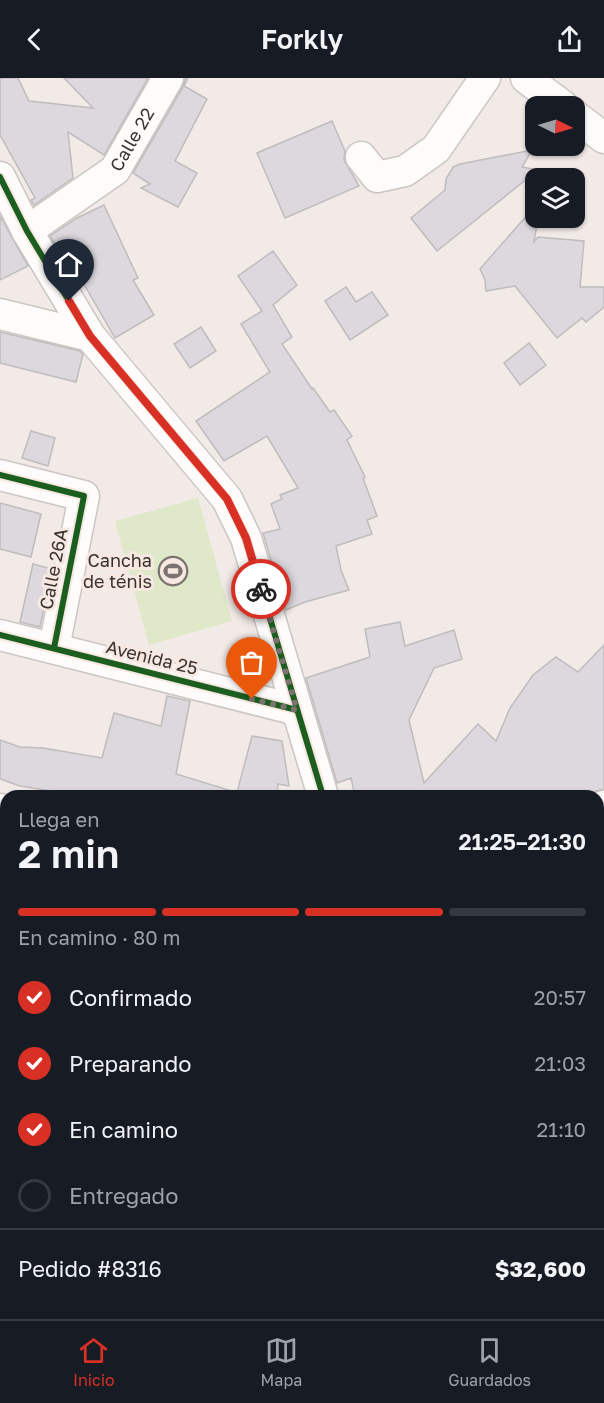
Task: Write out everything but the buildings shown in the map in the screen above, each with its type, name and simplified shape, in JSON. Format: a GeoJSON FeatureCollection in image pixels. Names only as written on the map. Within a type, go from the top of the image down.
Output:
{"type":"FeatureCollection","features":[{"type":"Feature","properties":{"kind":"street","name":"Calle 22"},"geometry":{"type":"LineString","coordinates":[[27,231],[115,170],[168,78]]}},
{"type":"Feature","properties":{"kind":"street"},"geometry":{"type":"LineString","coordinates":[[361,157],[377,177],[405,171],[436,149],[485,78]]}},
{"type":"Feature","properties":{"kind":"street"},"geometry":{"type":"LineString","coordinates":[[526,78],[550,96]]}},
{"type":"Feature","properties":{"kind":"street"},"geometry":{"type":"LineString","coordinates":[[585,123],[604,138]]}},
{"type":"Feature","properties":{"kind":"street"},"geometry":{"type":"LineString","coordinates":[[0,177],[27,231],[90,336],[227,499],[246,538],[321,790]]}},
{"type":"Feature","properties":{"kind":"street"},"geometry":{"type":"LineString","coordinates":[[0,314],[90,336]]}},
{"type":"Feature","properties":{"kind":"street","name":"Calle 26A"},"geometry":{"type":"LineString","coordinates":[[0,475],[84,496],[54,648]]}},
{"type":"Feature","properties":{"kind":"street","name":"Avenida 25"},"geometry":{"type":"LineString","coordinates":[[0,635],[297,710]]}},
{"type":"Feature","properties":{"kind":"green space","name":"Cancha de ténis"},"geometry":{"type":"Polygon","coordinates":[[[198,498],[232,621],[149,645],[115,521],[198,498]]]}},
{"type":"Feature","properties":{"kind":"cycle path"},"geometry":{"type":"LineString","coordinates":[[0,177],[27,231],[90,336],[227,499],[246,538],[321,790]]}},
{"type":"Feature","properties":{"kind":"cycle path"},"geometry":{"type":"LineString","coordinates":[[0,475],[84,496],[54,648]]}},
{"type":"Feature","properties":{"kind":"cycle path"},"geometry":{"type":"LineString","coordinates":[[0,635],[297,710]]}},
{"type":"Feature","properties":{"kind":"way so far"},"geometry":{"type":"LineString","coordinates":[[252,699],[297,710],[261,589]]}},
{"type":"Feature","properties":{"kind":"place","name":"Cancha de ténis"},"geometry":{"type":"Point","coordinates":[173,571]}},
{"type":"Feature","properties":{"kind":"route"},"geometry":{"type":"LineString","coordinates":[[69,301],[90,336],[227,499],[246,538],[261,589]]}}]}
